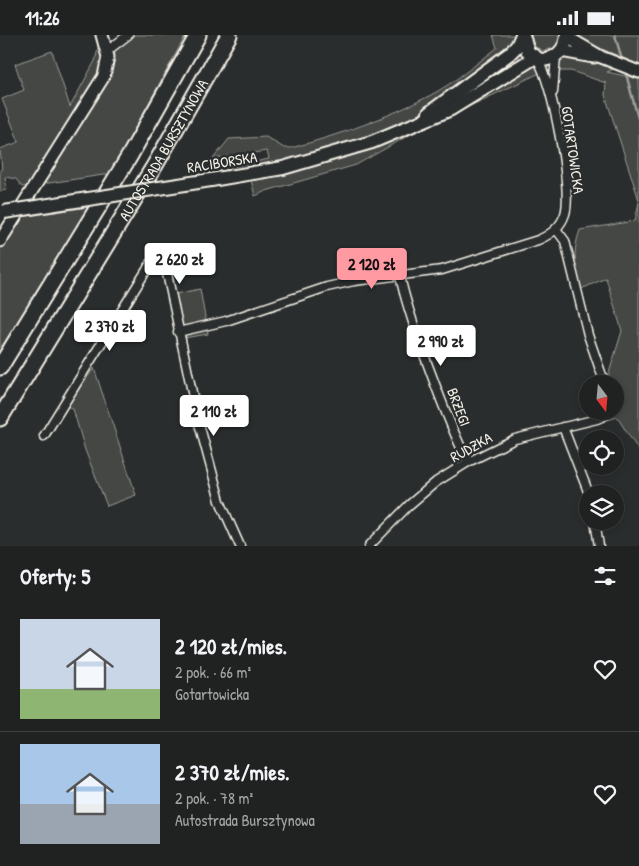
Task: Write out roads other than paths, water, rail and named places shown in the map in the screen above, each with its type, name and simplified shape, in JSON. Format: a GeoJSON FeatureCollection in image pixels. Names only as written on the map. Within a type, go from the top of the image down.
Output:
{"type":"FeatureCollection","features":[{"type":"Feature","properties":{"kind":"highway","name":"AUTOSTRADA BURSZTYNOWA"},"geometry":{"type":"LineString","coordinates":[[0,367],[129,157],[198,35]]}},
{"type":"Feature","properties":{"kind":"highway","name":"AUTOSTRADA BURSZTYNOWA"},"geometry":{"type":"LineString","coordinates":[[0,418],[154,165],[229,35]]}},
{"type":"Feature","properties":{"kind":"main road"},"geometry":{"type":"LineString","coordinates":[[523,35],[527,49],[536,58]]}},
{"type":"Feature","properties":{"kind":"main road","name":"RACIBORSKA"},"geometry":{"type":"LineString","coordinates":[[412,124],[509,53],[523,35]]}},
{"type":"Feature","properties":{"kind":"main road"},"geometry":{"type":"LineString","coordinates":[[559,53],[567,36]]}},
{"type":"Feature","properties":{"kind":"main road","name":"RACIBORSKA"},"geometry":{"type":"LineString","coordinates":[[2,213],[270,171],[315,161],[372,142],[451,109],[536,58],[548,59],[559,53]]}},
{"type":"Feature","properties":{"kind":"street"},"geometry":{"type":"LineString","coordinates":[[0,241],[104,76],[107,67],[107,51],[102,35]]}},
{"type":"Feature","properties":{"kind":"street"},"geometry":{"type":"LineString","coordinates":[[107,51],[128,35]]}},
{"type":"Feature","properties":{"kind":"street"},"geometry":{"type":"LineString","coordinates":[[567,36],[601,57],[639,72]]}},
{"type":"Feature","properties":{"kind":"street"},"geometry":{"type":"LineString","coordinates":[[559,53],[601,57]]}},
{"type":"Feature","properties":{"kind":"street","name":"GOTARTOWICKA"},"geometry":{"type":"LineString","coordinates":[[552,99],[559,53]]}},
{"type":"Feature","properties":{"kind":"street","name":"GOTARTOWICKA"},"geometry":{"type":"LineString","coordinates":[[536,58],[543,68],[552,99],[567,195],[565,214],[556,229]]}},
{"type":"Feature","properties":{"kind":"street"},"geometry":{"type":"LineString","coordinates":[[178,332],[226,321],[334,285],[455,267],[538,240],[556,229],[565,241],[586,327],[602,375]]}},
{"type":"Feature","properties":{"kind":"street"},"geometry":{"type":"LineString","coordinates":[[44,436],[156,255],[165,264],[197,416],[220,501],[240,546]]}},
{"type":"Feature","properties":{"kind":"street","name":"BRZEGI"},"geometry":{"type":"LineString","coordinates":[[400,275],[409,312],[433,379],[454,433],[468,462]]}},
{"type":"Feature","properties":{"kind":"street","name":"RUDZKA"},"geometry":{"type":"LineString","coordinates":[[370,546],[408,505],[436,483],[468,462],[515,439],[593,420]]}},
{"type":"Feature","properties":{"kind":"street"},"geometry":{"type":"LineString","coordinates":[[563,427],[586,485]]}},
{"type":"Feature","properties":{"kind":"street"},"geometry":{"type":"LineString","coordinates":[[596,530],[599,546]]}},
{"type":"Feature","properties":{"kind":"waterway"},"geometry":{"type":"LineString","coordinates":[[615,35],[622,60]]}},
{"type":"Feature","properties":{"kind":"waterway"},"geometry":{"type":"LineString","coordinates":[[625,70],[639,122]]}}]}
